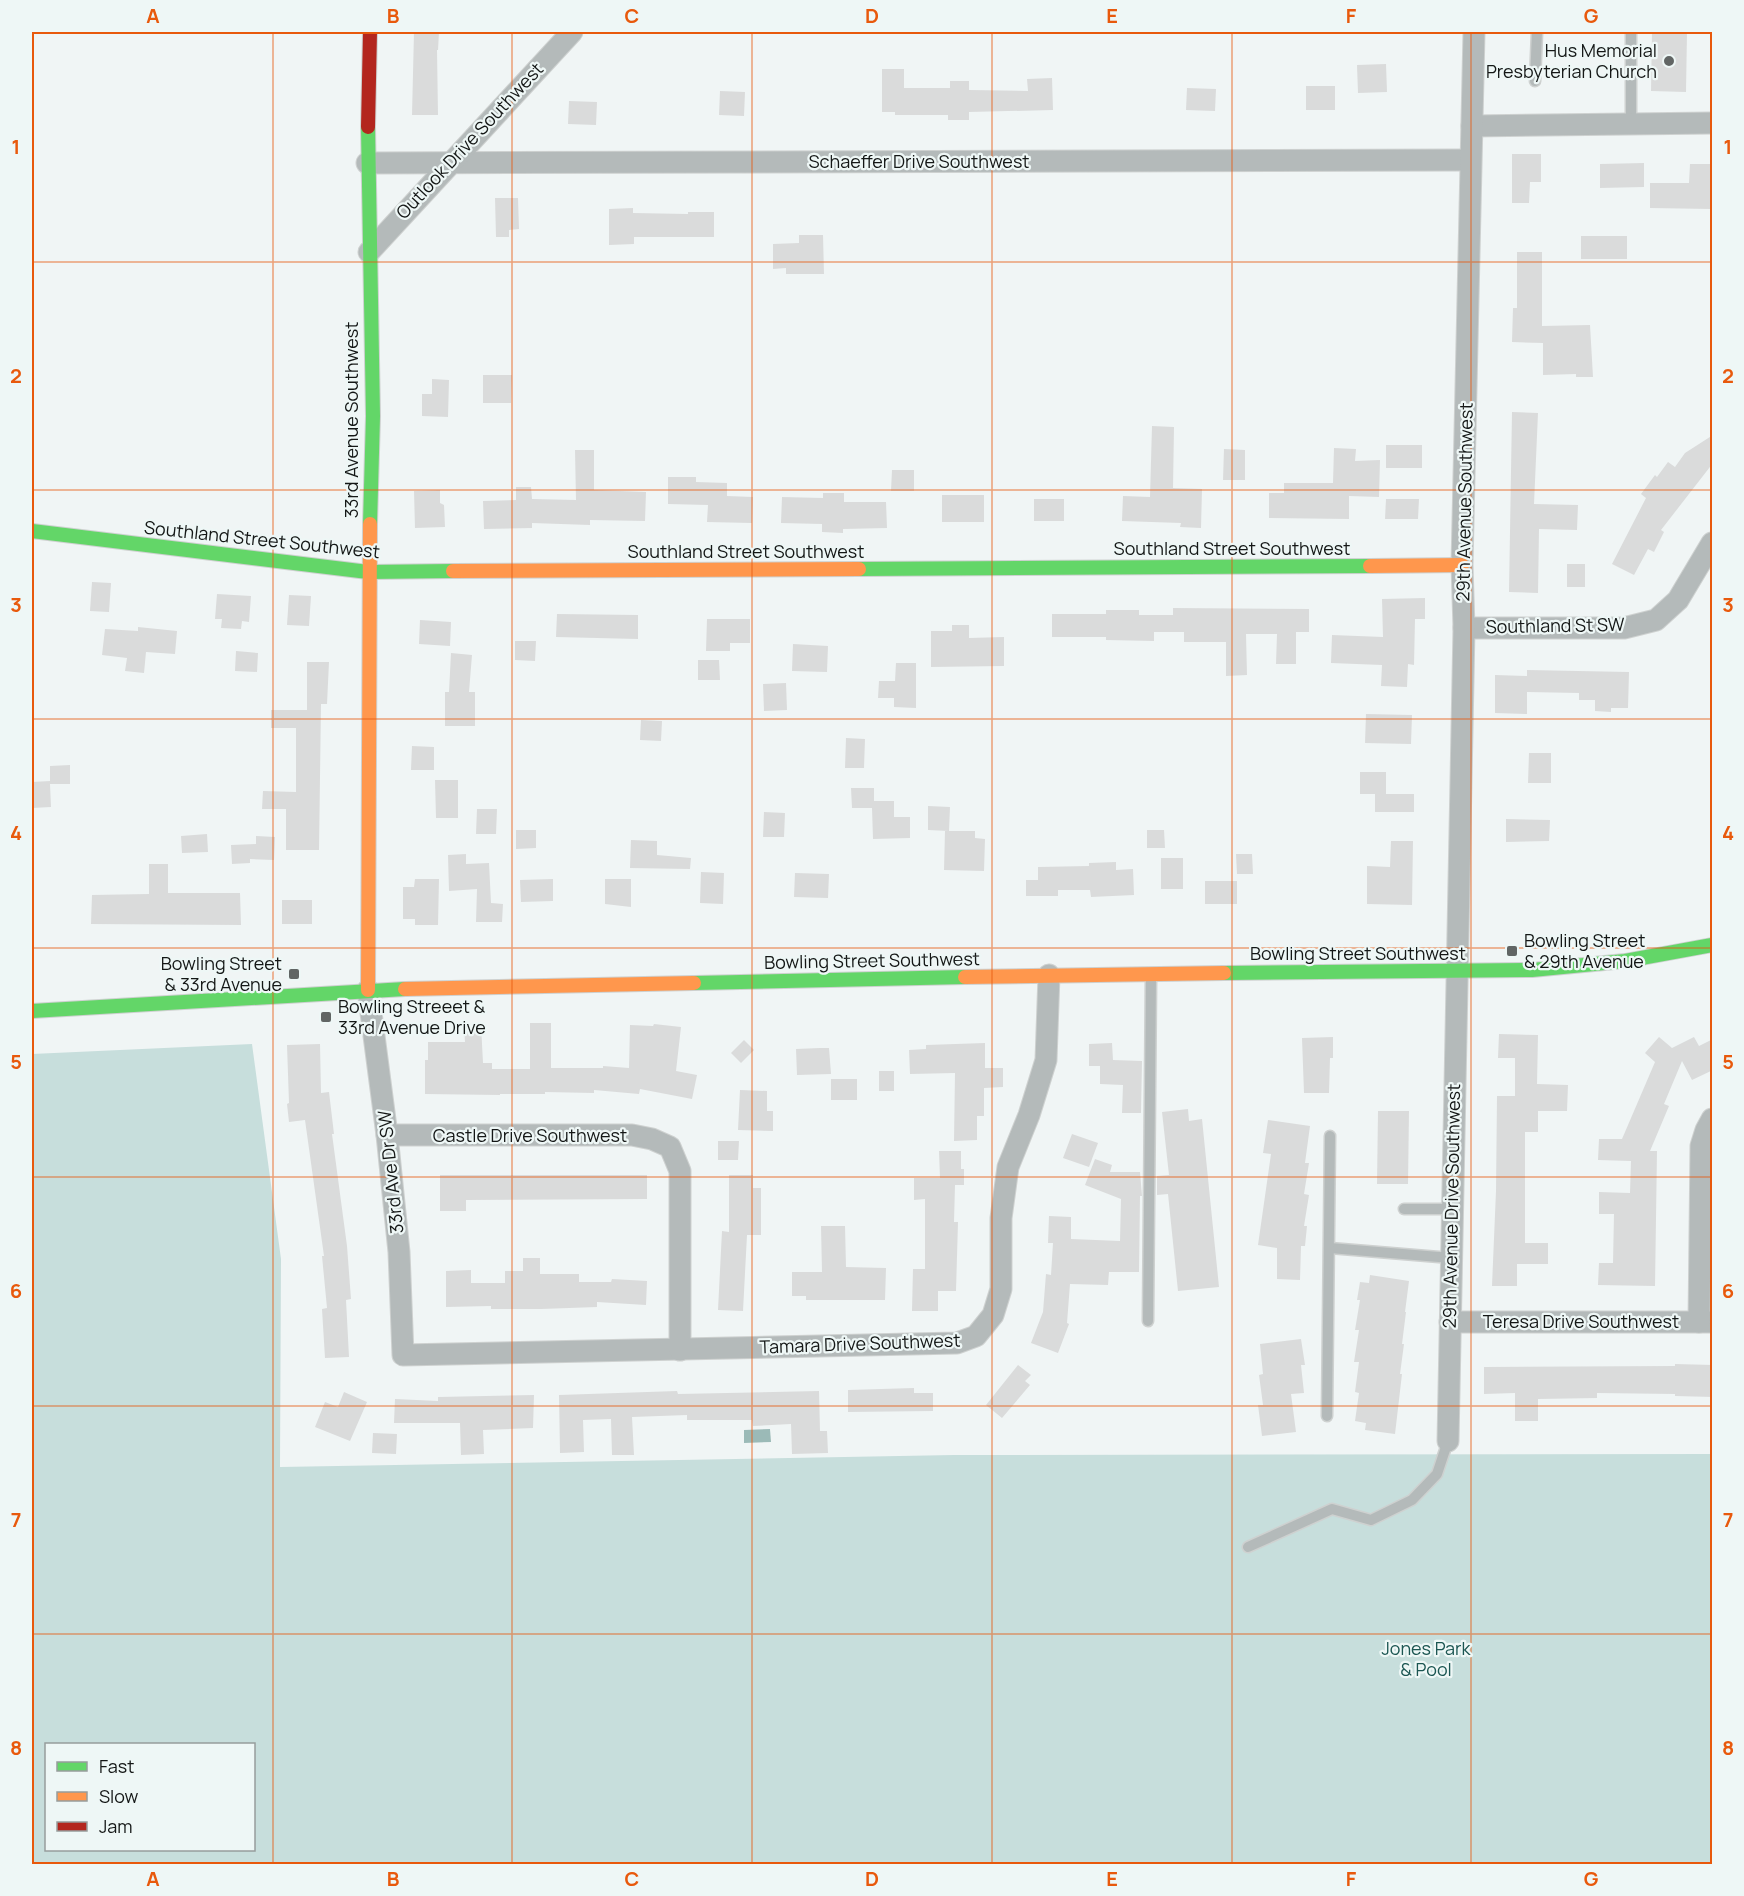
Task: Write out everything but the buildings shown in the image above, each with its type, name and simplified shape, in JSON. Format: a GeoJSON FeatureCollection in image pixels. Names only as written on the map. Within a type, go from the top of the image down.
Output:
{"type":"FeatureCollection","features":[{"type":"Feature","properties":{"kind":"street","name":"33rd Avenue Southwest"},"geometry":{"type":"LineString","coordinates":[[368,990],[368,572],[373,416],[368,164],[370,32]]}},
{"type":"Feature","properties":{"kind":"street","name":"Outlook Drive Southwest"},"geometry":{"type":"LineString","coordinates":[[369,252],[572,32]]}},
{"type":"Feature","properties":{"kind":"street","name":"29th Avenue Southwest"},"geometry":{"type":"LineString","coordinates":[[1457,972],[1464,628],[1462,565],[1474,32]]}},
{"type":"Feature","properties":{"kind":"street"},"geometry":{"type":"LineString","coordinates":[[1472,126],[1713,123]]}},
{"type":"Feature","properties":{"kind":"street","name":"Schaeffer Drive Southwest"},"geometry":{"type":"LineString","coordinates":[[368,164],[1470,160]]}},
{"type":"Feature","properties":{"kind":"street","name":"Southland Street Southwest"},"geometry":{"type":"LineString","coordinates":[[32,531],[368,572],[1462,565]]}},
{"type":"Feature","properties":{"kind":"street","name":"Southland St SW"},"geometry":{"type":"LineString","coordinates":[[1464,628],[1624,628],[1656,620],[1678,600],[1713,543]]}},
{"type":"Feature","properties":{"kind":"street","name":"Bowling Street Southwest"},"geometry":{"type":"LineString","coordinates":[[32,1011],[368,990],[1049,975],[1457,972],[1578,967],[1713,945]]}},
{"type":"Feature","properties":{"kind":"street","name":"29th Avenue Drive Southwest"},"geometry":{"type":"LineString","coordinates":[[1448,1441],[1457,972]]}},
{"type":"Feature","properties":{"kind":"street","name":"Tamara Drive Southwest"},"geometry":{"type":"LineString","coordinates":[[403,1355],[957,1343],[976,1336],[993,1315],[1001,1289],[1001,1218],[1008,1167],[1029,1115],[1046,1060],[1049,975]]}},
{"type":"Feature","properties":{"kind":"street","name":"33rd Ave Dr SW"},"geometry":{"type":"LineString","coordinates":[[368,990],[387,1135],[399,1252],[403,1355]]}},
{"type":"Feature","properties":{"kind":"street"},"geometry":{"type":"LineString","coordinates":[[1706,1322],[1701,1146],[1706,1130],[1713,1119]]}},
{"type":"Feature","properties":{"kind":"street","name":"Castle Drive Southwest"},"geometry":{"type":"LineString","coordinates":[[387,1135],[632,1135],[652,1139],[670,1147],[680,1171],[680,1350]]}},
{"type":"Feature","properties":{"kind":"street","name":"Teresa Drive Southwest"},"geometry":{"type":"LineString","coordinates":[[1450,1322],[1706,1322]]}},
{"type":"Feature","properties":{"kind":"lane"},"geometry":{"type":"LineString","coordinates":[[1535,81],[1537,32]]}},
{"type":"Feature","properties":{"kind":"lane"},"geometry":{"type":"LineString","coordinates":[[1631,32],[1631,124]]}},
{"type":"Feature","properties":{"kind":"lane"},"geometry":{"type":"LineString","coordinates":[[1148,1322],[1151,974]]}},
{"type":"Feature","properties":{"kind":"lane"},"geometry":{"type":"LineString","coordinates":[[1327,1416],[1330,1136]]}},
{"type":"Feature","properties":{"kind":"lane"},"geometry":{"type":"LineString","coordinates":[[1404,1209],[1451,1209]]}},
{"type":"Feature","properties":{"kind":"lane"},"geometry":{"type":"LineString","coordinates":[[1330,1248],[1450,1258]]}},
{"type":"Feature","properties":{"kind":"lane"},"geometry":{"type":"LineString","coordinates":[[1248,1547],[1332,1509],[1371,1520],[1412,1500],[1437,1474],[1448,1441]]}},
{"type":"Feature","properties":{"kind":"green space","name":"Jones Park & Pool"},"geometry":{"type":"Polygon","coordinates":[[[252,1044],[281,1259],[280,1467],[954,1455],[1712,1454],[1712,1864],[32,1864],[32,1054],[252,1044]]]}},
{"type":"Feature","properties":{"kind":"shaded area"},"geometry":{"type":"Polygon","coordinates":[[[770,1429],[771,1442],[744,1443],[744,1430],[770,1429]]]}},
{"type":"Feature","properties":{"kind":"traffic: fast"},"geometry":{"type":"LineString","coordinates":[[368,127],[373,416],[370,524]]}},
{"type":"Feature","properties":{"kind":"traffic: fast"},"geometry":{"type":"LineString","coordinates":[[32,531],[368,572],[453,571]]}},
{"type":"Feature","properties":{"kind":"traffic: fast"},"geometry":{"type":"LineString","coordinates":[[859,569],[1370,566]]}},
{"type":"Feature","properties":{"kind":"traffic: fast"},"geometry":{"type":"LineString","coordinates":[[1224,973],[1532,970],[1625,961],[1712,945]]}},
{"type":"Feature","properties":{"kind":"traffic: fast"},"geometry":{"type":"LineString","coordinates":[[694,983],[965,977]]}},
{"type":"Feature","properties":{"kind":"traffic: fast"},"geometry":{"type":"LineString","coordinates":[[32,1011],[405,989]]}},
{"type":"Feature","properties":{"kind":"traffic: slow"},"geometry":{"type":"LineString","coordinates":[[368,990],[370,524]]}},
{"type":"Feature","properties":{"kind":"traffic: slow"},"geometry":{"type":"LineString","coordinates":[[1370,566],[1462,565]]}},
{"type":"Feature","properties":{"kind":"traffic: slow"},"geometry":{"type":"LineString","coordinates":[[453,571],[859,569]]}},
{"type":"Feature","properties":{"kind":"traffic: slow"},"geometry":{"type":"LineString","coordinates":[[965,977],[1224,973]]}},
{"type":"Feature","properties":{"kind":"traffic: slow"},"geometry":{"type":"LineString","coordinates":[[405,989],[694,983]]}},
{"type":"Feature","properties":{"kind":"traffic: jam"},"geometry":{"type":"LineString","coordinates":[[368,127],[370,32]]}},
{"type":"Feature","properties":{"kind":"place","name":"Hus Memorial Presbyterian Church"},"geometry":{"type":"Point","coordinates":[1669,61]}},
{"type":"Feature","properties":{"kind":"place","name":"Bowling Street & 29th Avenue"},"geometry":{"type":"Point","coordinates":[1512,951]}},
{"type":"Feature","properties":{"kind":"place","name":"Bowling Street & 33rd Avenue"},"geometry":{"type":"Point","coordinates":[294,974]}},
{"type":"Feature","properties":{"kind":"place","name":"Bowling Streeet & 33rd Avenue Drive"},"geometry":{"type":"Point","coordinates":[326,1017]}}]}
